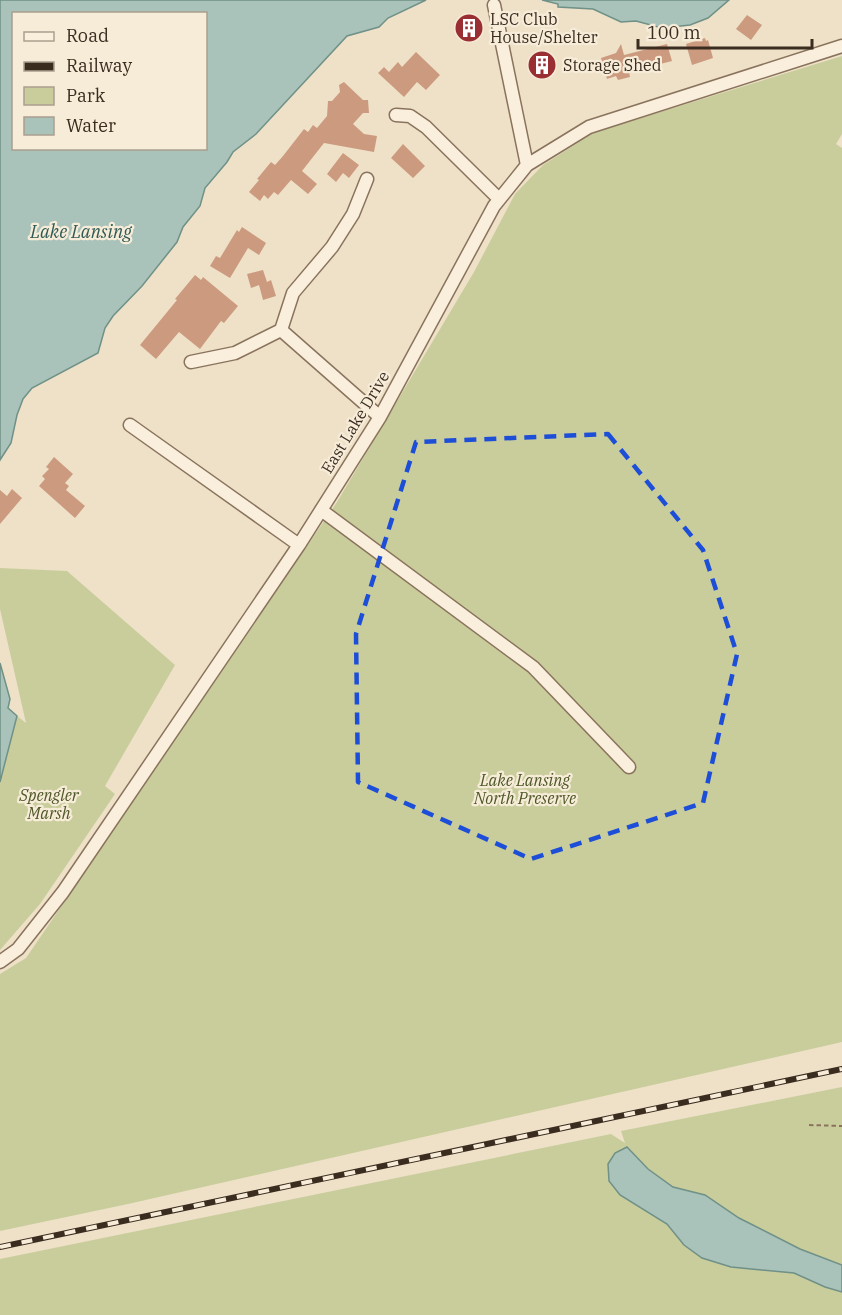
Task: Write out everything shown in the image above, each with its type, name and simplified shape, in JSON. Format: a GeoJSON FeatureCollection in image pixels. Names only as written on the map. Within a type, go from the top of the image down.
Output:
{"type":"FeatureCollection","features":[{"type":"Feature","properties":{"kind":"street"},"geometry":{"type":"LineString","coordinates":[[494,5],[527,165]]}},
{"type":"Feature","properties":{"kind":"street","name":"East Lake Drive"},"geometry":{"type":"LineString","coordinates":[[0,962],[18,949],[63,892],[298,545],[380,417],[499,199],[527,165],[589,127],[842,46]]}},
{"type":"Feature","properties":{"kind":"street"},"geometry":{"type":"LineString","coordinates":[[396,115],[410,116],[426,127],[499,199]]}},
{"type":"Feature","properties":{"kind":"street"},"geometry":{"type":"LineString","coordinates":[[190,362],[235,353],[281,330],[293,293],[332,247],[352,214],[367,179]]}},
{"type":"Feature","properties":{"kind":"street"},"geometry":{"type":"LineString","coordinates":[[281,330],[380,417]]}},
{"type":"Feature","properties":{"kind":"street"},"geometry":{"type":"LineString","coordinates":[[130,425],[298,545]]}},
{"type":"Feature","properties":{"kind":"street"},"geometry":{"type":"LineString","coordinates":[[321,510],[533,667],[629,767]]}},
{"type":"Feature","properties":{"kind":"path"},"geometry":{"type":"LineString","coordinates":[[809,1125],[842,1126]]}},
{"type":"Feature","properties":{"kind":"highlighted area"},"geometry":{"type":"Polygon","coordinates":[[[608,434],[703,550],[737,654],[703,803],[531,859],[358,782],[356,634],[416,442],[608,434]]]}},
{"type":"Feature","properties":{"kind":"green space","name":"Lake Lansing North Preserve"},"geometry":{"type":"Polygon","coordinates":[[[842,56],[842,134],[836,144],[842,148],[842,1042],[0,1231],[0,974],[26,958],[337,502],[474,272],[515,194],[543,165],[595,132],[842,56]]]}},
{"type":"Feature","properties":{"kind":"green space","name":"Spengler Marsh"},"geometry":{"type":"Polygon","coordinates":[[[0,568],[67,571],[175,665],[105,786],[115,794],[40,904],[0,950],[0,782],[17,716],[26,723],[0,609],[0,568]]]}},
{"type":"Feature","properties":{"kind":"green space"},"geometry":{"type":"Polygon","coordinates":[[[842,1087],[842,1265],[800,1249],[756,1226],[842,1283],[842,1315],[0,1315],[0,1259],[611,1134],[625,1143],[621,1131],[842,1087]]]}},
{"type":"Feature","properties":{"kind":"water","name":"Lake Lansing"},"geometry":{"type":"Polygon","coordinates":[[[0,0],[426,0],[388,18],[379,27],[347,36],[256,134],[233,152],[205,188],[200,206],[183,227],[177,242],[142,286],[113,316],[105,328],[98,353],[32,388],[23,399],[11,443],[0,460],[0,0]]]}},
{"type":"Feature","properties":{"kind":"water"},"geometry":{"type":"Polygon","coordinates":[[[542,0],[729,0],[708,18],[690,25],[662,28],[636,21],[621,22],[593,9],[558,7],[558,4],[542,0]]]}},
{"type":"Feature","properties":{"kind":"water"},"geometry":{"type":"Polygon","coordinates":[[[0,663],[10,699],[8,708],[17,716],[0,782],[0,663]]]}},
{"type":"Feature","properties":{"kind":"water"},"geometry":{"type":"Polygon","coordinates":[[[627,1147],[648,1169],[673,1187],[705,1195],[739,1218],[800,1249],[842,1265],[842,1292],[794,1273],[731,1267],[702,1258],[684,1245],[667,1224],[620,1195],[609,1181],[608,1164],[615,1153],[627,1147]]]}},
{"type":"Feature","properties":{"kind":"building"},"geometry":{"type":"Polygon","coordinates":[[[747,15],[762,25],[751,40],[736,29],[747,15]]]}},
{"type":"Feature","properties":{"kind":"building","name":"LSC Club House/Shelter"},"geometry":{"type":"Polygon","coordinates":[[[476,17],[482,30],[463,38],[457,25],[476,17]]]}},
{"type":"Feature","properties":{"kind":"building"},"geometry":{"type":"Polygon","coordinates":[[[705,38],[706,41],[708,40],[713,58],[692,65],[686,44],[705,38]]]}},
{"type":"Feature","properties":{"kind":"building"},"geometry":{"type":"Polygon","coordinates":[[[621,44],[624,55],[667,44],[672,61],[629,72],[630,77],[618,80],[616,76],[607,79],[601,58],[616,53],[621,44]]]}},
{"type":"Feature","properties":{"kind":"building"},"geometry":{"type":"Polygon","coordinates":[[[416,52],[440,75],[426,90],[417,82],[404,97],[378,73],[384,67],[389,72],[398,62],[402,67],[416,52]]]}},
{"type":"Feature","properties":{"kind":"building"},"geometry":{"type":"Polygon","coordinates":[[[344,82],[363,100],[368,100],[369,113],[363,113],[353,124],[364,134],[377,136],[374,152],[324,143],[302,171],[317,184],[308,194],[291,180],[278,195],[274,192],[268,199],[264,195],[260,201],[249,192],[259,180],[257,179],[271,162],[275,165],[304,129],[308,132],[313,125],[317,128],[327,116],[328,101],[332,101],[340,92],[339,85],[344,82]]]}},
{"type":"Feature","properties":{"kind":"building"},"geometry":{"type":"Polygon","coordinates":[[[403,144],[425,166],[413,178],[391,158],[403,144]]]}},
{"type":"Feature","properties":{"kind":"building"},"geometry":{"type":"Polygon","coordinates":[[[343,153],[359,165],[349,178],[343,173],[336,182],[327,174],[343,153]]]}},
{"type":"Feature","properties":{"kind":"building"},"geometry":{"type":"Polygon","coordinates":[[[242,227],[266,243],[259,255],[248,248],[230,278],[210,266],[216,256],[220,258],[237,230],[239,232],[242,227]]]}},
{"type":"Feature","properties":{"kind":"building"},"geometry":{"type":"Polygon","coordinates":[[[263,270],[267,282],[271,280],[276,296],[263,300],[259,285],[251,288],[247,274],[263,270]]]}},
{"type":"Feature","properties":{"kind":"building"},"geometry":{"type":"Polygon","coordinates":[[[195,275],[201,280],[203,277],[238,306],[224,323],[221,321],[200,349],[179,332],[156,359],[140,345],[195,275]]]}},
{"type":"Feature","properties":{"kind":"building"},"geometry":{"type":"Polygon","coordinates":[[[54,457],[73,474],[65,483],[69,486],[66,490],[85,506],[75,518],[39,486],[45,479],[42,476],[49,469],[46,467],[54,457]]]}},
{"type":"Feature","properties":{"kind":"building"},"geometry":{"type":"Polygon","coordinates":[[[12,489],[22,498],[0,524],[0,490],[7,496],[12,489]]]}},
{"type":"Feature","properties":{"kind":"railway"},"geometry":{"type":"LineString","coordinates":[[0,1247],[842,1069]]}},
{"type":"Feature","properties":{"kind":"place","name":"LSC Club House/Shelter"},"geometry":{"type":"Point","coordinates":[469,28]}},
{"type":"Feature","properties":{"kind":"place","name":"Storage Shed"},"geometry":{"type":"Point","coordinates":[542,65]}}]}
